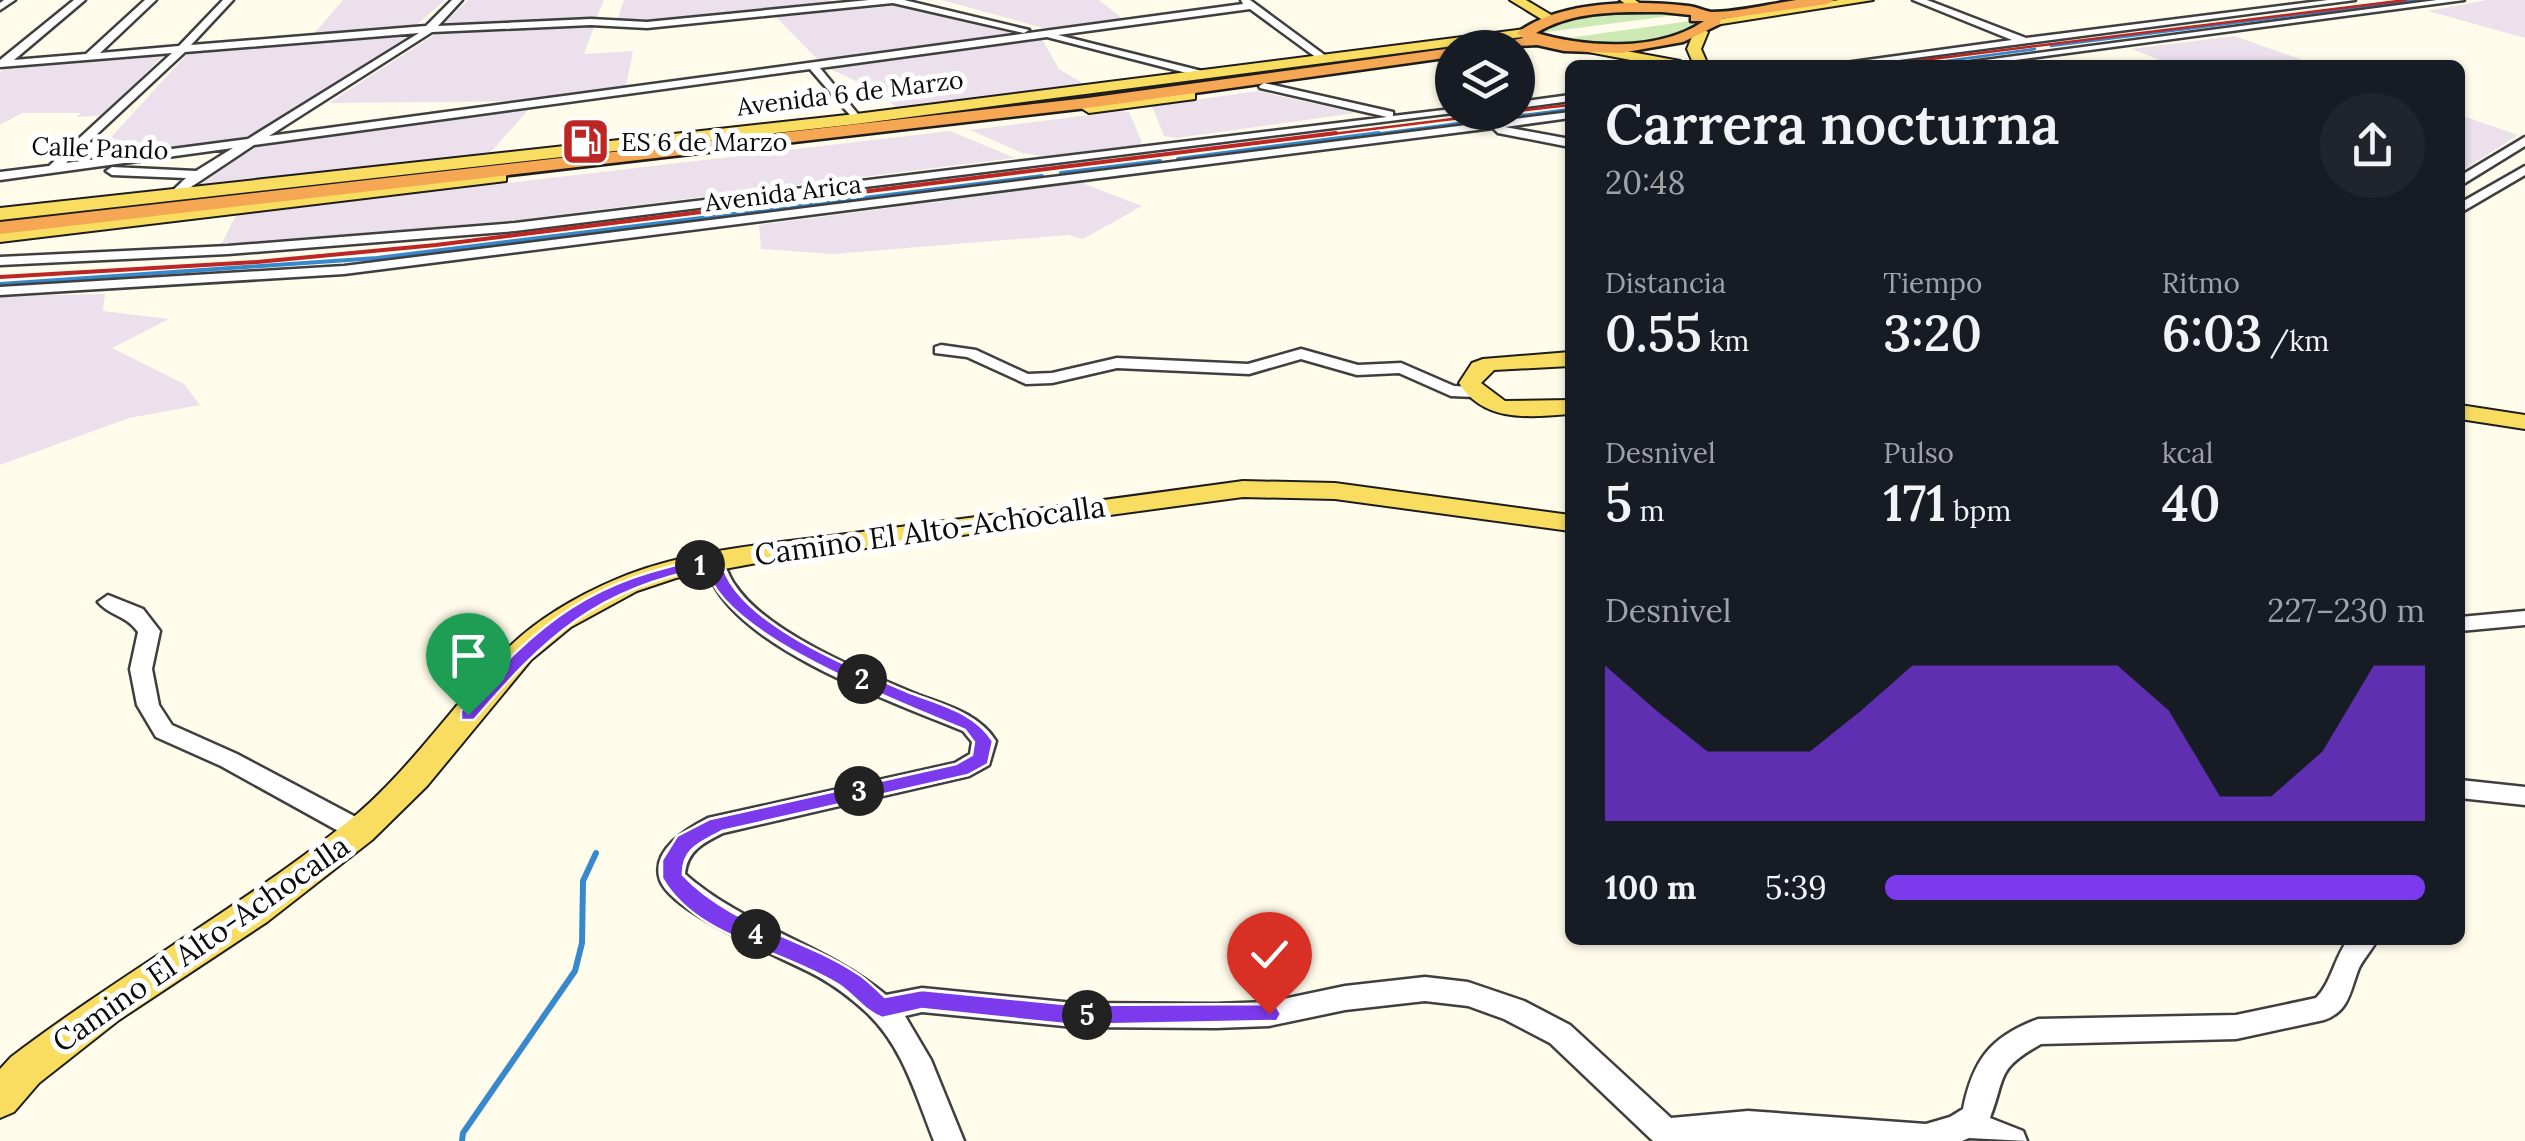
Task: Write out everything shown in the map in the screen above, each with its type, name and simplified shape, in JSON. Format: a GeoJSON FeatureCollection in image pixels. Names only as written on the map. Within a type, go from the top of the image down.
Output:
{"type":"FeatureCollection","features":[{"type":"Feature","properties":{"kind":"highway","name":"Avenida 6 de Marzo"},"geometry":{"type":"LineString","coordinates":[[1535,39],[1702,18],[1797,0]]}},
{"type":"Feature","properties":{"kind":"highway","name":"Avenida 6 de Marzo"},"geometry":{"type":"LineString","coordinates":[[1646,25],[1827,0]]}},
{"type":"Feature","properties":{"kind":"highway"},"geometry":{"type":"LineString","coordinates":[[1535,33],[1551,19],[1633,4],[1702,18]]}},
{"type":"Feature","properties":{"kind":"highway"},"geometry":{"type":"LineString","coordinates":[[1535,41],[1586,47],[1654,44],[1702,18]]}},
{"type":"Feature","properties":{"kind":"highway","name":"Avenida 6 de Marzo"},"geometry":{"type":"LineString","coordinates":[[1535,38],[1572,31]]}},
{"type":"Feature","properties":{"kind":"highway","name":"Avenida 6 de Marzo"},"geometry":{"type":"LineString","coordinates":[[0,225],[1084,98],[1435,51]]}},
{"type":"Feature","properties":{"kind":"highway","name":"Avenida 6 de Marzo"},"geometry":{"type":"LineString","coordinates":[[0,225],[1152,95],[1435,52]]}},
{"type":"Feature","properties":{"kind":"highway"},"geometry":{"type":"LineString","coordinates":[[1152,95],[1198,95]]}},
{"type":"Feature","properties":{"kind":"highway"},"geometry":{"type":"LineString","coordinates":[[40,209],[122,208]]}},
{"type":"Feature","properties":{"kind":"main road"},"geometry":{"type":"LineString","coordinates":[[1516,0],[1551,19]]}},
{"type":"Feature","properties":{"kind":"main road","name":"Avenida 6 de Marzo"},"geometry":{"type":"LineString","coordinates":[[1702,18],[1756,0]]}},
{"type":"Feature","properties":{"kind":"main road","name":"Avenida 6 de Marzo"},"geometry":{"type":"LineString","coordinates":[[1702,18],[1866,0]]}},
{"type":"Feature","properties":{"kind":"main road"},"geometry":{"type":"LineString","coordinates":[[1698,60],[1694,49],[1702,18]]}},
{"type":"Feature","properties":{"kind":"main road"},"geometry":{"type":"LineString","coordinates":[[1586,47],[1654,60]]}},
{"type":"Feature","properties":{"kind":"main road","name":"Avenida 6 de Marzo"},"geometry":{"type":"LineString","coordinates":[[0,214],[856,119],[1435,49]]}},
{"type":"Feature","properties":{"kind":"main road","name":"Avenida 6 de Marzo"},"geometry":{"type":"LineString","coordinates":[[0,236],[1198,95],[1435,62]]}},
{"type":"Feature","properties":{"kind":"main road"},"geometry":{"type":"LineString","coordinates":[[1565,359],[1491,364],[1472,376],[1474,392],[1482,400],[1508,408],[1565,408]]}},
{"type":"Feature","properties":{"kind":"main road"},"geometry":{"type":"LineString","coordinates":[[2465,413],[2525,422]]}},
{"type":"Feature","properties":{"kind":"main road","name":"Camino El Alto-Achocalla"},"geometry":{"type":"LineString","coordinates":[[0,1099],[25,1070],[106,1008],[254,912],[360,831],[414,777],[521,653],[561,620],[626,584],[714,562],[1243,489],[1335,492],[1565,522]]}},
{"type":"Feature","properties":{"kind":"street"},"geometry":{"type":"LineString","coordinates":[[0,7],[10,0]]}},
{"type":"Feature","properties":{"kind":"street"},"geometry":{"type":"LineString","coordinates":[[1,64],[80,0]]}},
{"type":"Feature","properties":{"kind":"street"},"geometry":{"type":"LineString","coordinates":[[89,57],[151,0]]}},
{"type":"Feature","properties":{"kind":"street"},"geometry":{"type":"LineString","coordinates":[[53,169],[182,50],[228,0]]}},
{"type":"Feature","properties":{"kind":"street"},"geometry":{"type":"LineString","coordinates":[[176,193],[198,174],[427,30],[457,0]]}},
{"type":"Feature","properties":{"kind":"street"},"geometry":{"type":"LineString","coordinates":[[1,64],[427,30],[591,22],[635,26],[894,0],[922,3],[1206,74]]}},
{"type":"Feature","properties":{"kind":"street"},"geometry":{"type":"LineString","coordinates":[[1920,0],[2077,60]]}},
{"type":"Feature","properties":{"kind":"street"},"geometry":{"type":"LineString","coordinates":[[2234,0],[2271,10]]}},
{"type":"Feature","properties":{"kind":"street"},"geometry":{"type":"LineString","coordinates":[[1876,60],[2350,0]]}},
{"type":"Feature","properties":{"kind":"street"},"geometry":{"type":"LineString","coordinates":[[1992,60],[2458,0]]}},
{"type":"Feature","properties":{"kind":"street"},"geometry":{"type":"LineString","coordinates":[[0,176],[1248,3],[1326,59]]}},
{"type":"Feature","properties":{"kind":"street"},"geometry":{"type":"LineString","coordinates":[[812,66],[856,119]]}},
{"type":"Feature","properties":{"kind":"street"},"geometry":{"type":"LineString","coordinates":[[1264,86],[1413,118]]}},
{"type":"Feature","properties":{"kind":"street"},"geometry":{"type":"LineString","coordinates":[[1535,103],[1565,99]]}},
{"type":"Feature","properties":{"kind":"street","name":"Avenida Arica"},"geometry":{"type":"LineString","coordinates":[[0,261],[228,250],[514,227],[1435,115]]}},
{"type":"Feature","properties":{"kind":"street","name":"Avenida Arica"},"geometry":{"type":"LineString","coordinates":[[1535,119],[1565,116]]}},
{"type":"Feature","properties":{"kind":"street","name":"Avenida Arica"},"geometry":{"type":"LineString","coordinates":[[0,291],[344,270],[1450,130]]}},
{"type":"Feature","properties":{"kind":"street"},"geometry":{"type":"LineString","coordinates":[[1502,130],[1565,143]]}},
{"type":"Feature","properties":{"kind":"street"},"geometry":{"type":"LineString","coordinates":[[2465,179],[2525,141]]}},
{"type":"Feature","properties":{"kind":"street"},"geometry":{"type":"LineString","coordinates":[[2487,165],[2522,172]]}},
{"type":"Feature","properties":{"kind":"street","name":"Calle Pando"},"geometry":{"type":"LineString","coordinates":[[0,167],[198,174]]}},
{"type":"Feature","properties":{"kind":"street"},"geometry":{"type":"LineString","coordinates":[[2465,206],[2522,172]]}},
{"type":"Feature","properties":{"kind":"street"},"geometry":{"type":"LineString","coordinates":[[941,350],[970,353],[1026,380],[1117,363],[1249,369],[1301,354],[1357,370],[1378,366],[1401,368],[1452,390],[1474,392]]}},
{"type":"Feature","properties":{"kind":"street"},"geometry":{"type":"LineString","coordinates":[[714,562],[717,578],[751,614],[793,643],[838,669],[971,726],[984,741],[982,759],[961,770],[717,825],[684,842],[672,860],[672,878],[691,898],[724,919],[848,978],[882,1008],[910,1049],[950,1141]]}},
{"type":"Feature","properties":{"kind":"street"},"geometry":{"type":"LineString","coordinates":[[108,602],[136,614],[148,631],[142,669],[148,704],[164,732],[230,760],[360,831]]}},
{"type":"Feature","properties":{"kind":"street"},"geometry":{"type":"LineString","coordinates":[[2465,624],[2525,618]]}},
{"type":"Feature","properties":{"kind":"street"},"geometry":{"type":"LineString","coordinates":[[2465,790],[2525,796]]}},
{"type":"Feature","properties":{"kind":"street"},"geometry":{"type":"LineString","coordinates":[[882,1008],[922,1000],[1074,1015],[1216,1016],[1269,1014],[1345,998],[1424,988],[1468,994],[1514,1010],[1560,1034],[1672,1136],[1748,1126],[1926,1138],[1970,1124],[1980,1112],[1994,1063],[2038,1032],[2236,1026],[2324,1008],[2338,995],[2348,960],[2360,945]]}},
{"type":"Feature","properties":{"kind":"street"},"geometry":{"type":"LineString","coordinates":[[1970,1124],[2012,1141]]}},
{"type":"Feature","properties":{"kind":"shaded area"},"geometry":{"type":"Polygon","coordinates":[[[343,0],[445,0],[413,28],[313,35],[343,0]]]}},
{"type":"Feature","properties":{"kind":"shaded area"},"geometry":{"type":"Polygon","coordinates":[[[468,0],[604,0],[596,19],[442,25],[468,0]]]}},
{"type":"Feature","properties":{"kind":"shaded area"},"geometry":{"type":"Polygon","coordinates":[[[624,0],[828,0],[843,5],[616,23],[624,0]]]}},
{"type":"Feature","properties":{"kind":"shaded area"},"geometry":{"type":"Polygon","coordinates":[[[942,0],[1099,0],[1123,19],[1047,29],[942,0]]]}},
{"type":"Feature","properties":{"kind":"shaded area"},"geometry":{"type":"Polygon","coordinates":[[[2487,0],[2525,0],[2525,38],[2428,11],[2487,0]]]}},
{"type":"Feature","properties":{"kind":"shaded area"},"geometry":{"type":"Polygon","coordinates":[[[906,5],[1014,34],[818,60],[775,16],[906,5]]]}},
{"type":"Feature","properties":{"kind":"shaded area"},"geometry":{"type":"Polygon","coordinates":[[[595,24],[584,54],[633,51],[626,86],[523,101],[329,103],[440,31],[595,24]]]}},
{"type":"Feature","properties":{"kind":"shaded area"},"geometry":{"type":"Polygon","coordinates":[[[414,34],[247,140],[91,159],[189,52],[414,34]]]}},
{"type":"Feature","properties":{"kind":"shaded area"},"geometry":{"type":"Polygon","coordinates":[[[2234,36],[2303,60],[2160,60],[2131,49],[2234,36]]]}},
{"type":"Feature","properties":{"kind":"shaded area"},"geometry":{"type":"Polygon","coordinates":[[[1042,39],[1059,69],[1089,87],[897,108],[875,90],[824,66],[1042,39]]]}},
{"type":"Feature","properties":{"kind":"shaded area"},"geometry":{"type":"Polygon","coordinates":[[[165,54],[104,115],[22,113],[0,125],[0,72],[9,66],[165,54]]]}},
{"type":"Feature","properties":{"kind":"shaded area"},"geometry":{"type":"Polygon","coordinates":[[[1258,91],[1356,113],[1176,138],[1164,136],[1152,106],[1258,91]]]}},
{"type":"Feature","properties":{"kind":"shaded area"},"geometry":{"type":"Polygon","coordinates":[[[530,108],[490,153],[201,184],[260,144],[530,108]]]}},
{"type":"Feature","properties":{"kind":"shaded area"},"geometry":{"type":"Polygon","coordinates":[[[1129,112],[1142,142],[1139,145],[1043,156],[1022,153],[970,130],[1129,112]]]}},
{"type":"Feature","properties":{"kind":"shaded area"},"geometry":{"type":"Polygon","coordinates":[[[2465,117],[2518,135],[2465,169],[2465,117]]]}},
{"type":"Feature","properties":{"kind":"shaded area"},"geometry":{"type":"Polygon","coordinates":[[[950,131],[1015,158],[508,221],[221,245],[236,215],[950,131]]]}},
{"type":"Feature","properties":{"kind":"shaded area"},"geometry":{"type":"Polygon","coordinates":[[[1082,183],[1142,206],[1083,239],[1069,235],[833,254],[761,249],[759,225],[1082,183]]]}},
{"type":"Feature","properties":{"kind":"shaded area"},"geometry":{"type":"Polygon","coordinates":[[[105,294],[103,311],[169,319],[112,348],[184,384],[200,405],[129,418],[0,465],[0,296],[105,294]]]}},
{"type":"Feature","properties":{"kind":"green space"},"geometry":{"type":"Polygon","coordinates":[[[1607,11],[1692,13],[1535,34],[1551,22],[1607,11]]]}},
{"type":"Feature","properties":{"kind":"green space"},"geometry":{"type":"Polygon","coordinates":[[[1705,19],[1707,22],[1686,31],[1647,41],[1546,41],[1705,19]]]}},
{"type":"Feature","properties":{"kind":"waterway"},"geometry":{"type":"LineString","coordinates":[[2051,46],[2416,0]]}},
{"type":"Feature","properties":{"kind":"waterway"},"geometry":{"type":"LineString","coordinates":[[1954,60],[2035,49]]}},
{"type":"Feature","properties":{"kind":"waterway"},"geometry":{"type":"LineString","coordinates":[[1359,136],[1565,110]]}},
{"type":"Feature","properties":{"kind":"waterway"},"geometry":{"type":"LineString","coordinates":[[1178,159],[1379,133]]}},
{"type":"Feature","properties":{"kind":"waterway"},"geometry":{"type":"LineString","coordinates":[[1061,173],[1160,161]]}},
{"type":"Feature","properties":{"kind":"waterway"},"geometry":{"type":"LineString","coordinates":[[0,284],[377,258],[1042,176]]}},
{"type":"Feature","properties":{"kind":"waterway"},"geometry":{"type":"LineString","coordinates":[[462,1141],[463,1133],[575,971],[582,943],[583,881],[596,853]]}},
{"type":"Feature","properties":{"kind":"railway"},"geometry":{"type":"LineString","coordinates":[[1924,60],[2406,0]]}},
{"type":"Feature","properties":{"kind":"railway"},"geometry":{"type":"LineString","coordinates":[[1535,109],[1565,106]]}},
{"type":"Feature","properties":{"kind":"railway"},"geometry":{"type":"LineString","coordinates":[[1316,136],[1435,121]]}},
{"type":"Feature","properties":{"kind":"railway"},"geometry":{"type":"LineString","coordinates":[[0,277],[257,262],[436,245],[1336,133]]}},
{"type":"Feature","properties":{"kind":"place","name":"ES 6 de Marzo"},"geometry":{"type":"Point","coordinates":[586,142]}},
{"type":"Feature","properties":{"kind":"route"},"geometry":{"type":"LineString","coordinates":[[468,715],[521,653],[561,620],[626,584],[714,562],[717,578],[751,614],[793,643],[838,669],[971,726],[984,741],[982,759],[961,770],[717,825],[684,842],[672,860],[672,878],[691,898],[724,919],[848,978],[882,1008],[922,1000],[1074,1015],[1269,1014]]}}]}
